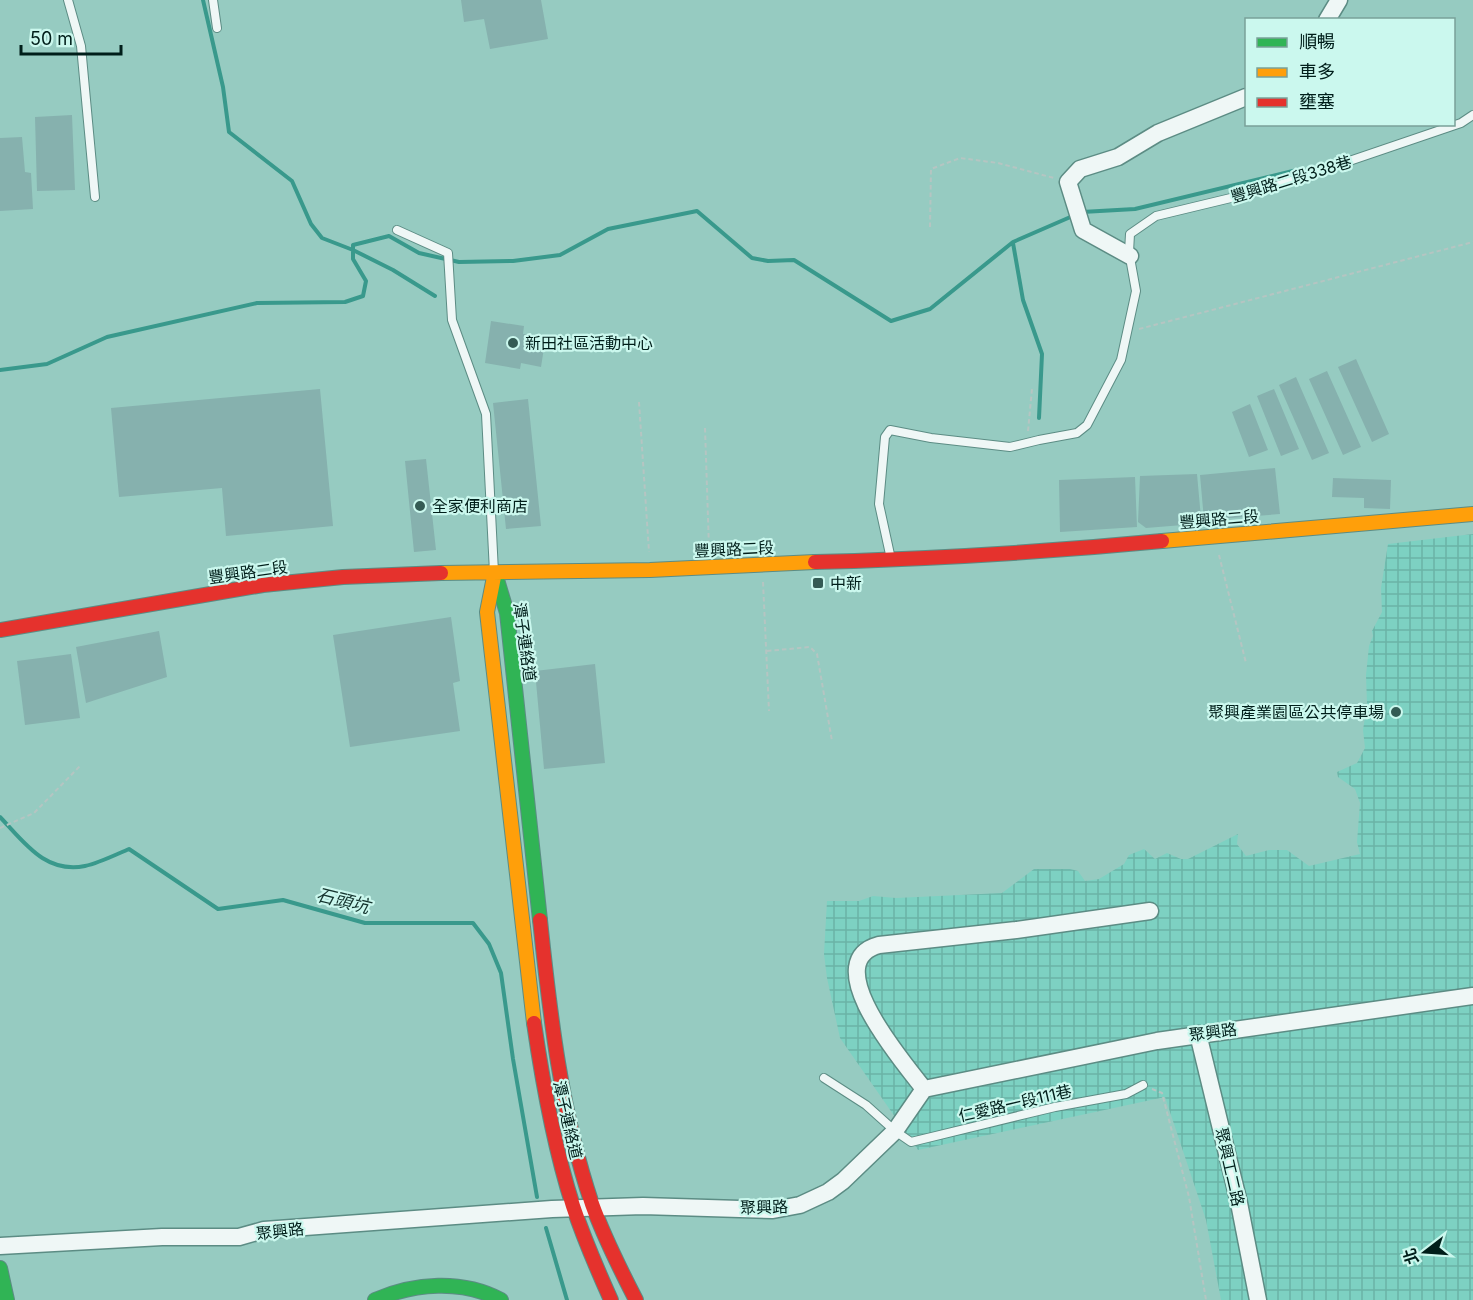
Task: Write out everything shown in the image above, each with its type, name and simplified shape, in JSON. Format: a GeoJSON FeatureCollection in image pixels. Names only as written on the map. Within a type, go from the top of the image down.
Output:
{"type":"FeatureCollection","features":[{"type":"Feature","properties":{"kind":"main road","name":"豐興路二段"},"geometry":{"type":"LineString","coordinates":[[0,630],[263,585],[343,577],[650,570],[762,563],[891,560],[1077,549],[1473,514]]}},
{"type":"Feature","properties":{"kind":"main road","name":"潭子連絡道"},"geometry":{"type":"LineString","coordinates":[[495,573],[507,613],[556,1055],[577,1156],[594,1209],[616,1264],[636,1300]]}},
{"type":"Feature","properties":{"kind":"main road","name":"潭子連絡道"},"geometry":{"type":"LineString","coordinates":[[495,573],[487,612],[533,1027],[545,1102],[574,1209],[591,1258],[611,1300]]}},
{"type":"Feature","properties":{"kind":"main road"},"geometry":{"type":"LineString","coordinates":[[0,1268],[7,1300]]}},
{"type":"Feature","properties":{"kind":"main road"},"geometry":{"type":"LineString","coordinates":[[375,1300],[412,1287],[433,1284],[484,1292],[501,1300]]}},
{"type":"Feature","properties":{"kind":"street"},"geometry":{"type":"LineString","coordinates":[[1328,18],[1339,0]]}},
{"type":"Feature","properties":{"kind":"street"},"geometry":{"type":"LineString","coordinates":[[1130,256],[1083,230],[1068,182],[1080,169],[1118,157],[1158,133],[1245,97]]}},
{"type":"Feature","properties":{"kind":"street"},"geometry":{"type":"LineString","coordinates":[[924,1089],[888,1041],[868,1010],[858,988],[856,976],[858,966],[861,957],[869,948],[1150,911]]}},
{"type":"Feature","properties":{"kind":"street","name":"聚興路"},"geometry":{"type":"LineString","coordinates":[[0,1246],[162,1236],[239,1237],[264,1230],[506,1212],[644,1206],[773,1210],[800,1205],[836,1187],[895,1131],[924,1089],[1198,1034],[1473,996]]}},
{"type":"Feature","properties":{"kind":"street","name":"聚興工二路"},"geometry":{"type":"LineString","coordinates":[[1198,1034],[1239,1203],[1257,1300]]}},
{"type":"Feature","properties":{"kind":"lane"},"geometry":{"type":"LineString","coordinates":[[68,0],[81,46],[95,197]]}},
{"type":"Feature","properties":{"kind":"lane"},"geometry":{"type":"LineString","coordinates":[[213,0],[217,28]]}},
{"type":"Feature","properties":{"kind":"lane","name":"豐興路二段338巷"},"geometry":{"type":"LineString","coordinates":[[1455,125],[1473,115]]}},
{"type":"Feature","properties":{"kind":"lane","name":"豐興路二段338巷"},"geometry":{"type":"LineString","coordinates":[[891,560],[879,504],[885,437],[890,430],[931,438],[1010,447],[1077,433],[1087,425],[1121,360],[1127,334],[1136,291],[1130,256],[1130,234],[1156,216],[1264,190],[1452,126]]}},
{"type":"Feature","properties":{"kind":"lane"},"geometry":{"type":"LineString","coordinates":[[397,230],[448,253],[452,320],[486,414],[495,573]]}},
{"type":"Feature","properties":{"kind":"lane"},"geometry":{"type":"LineString","coordinates":[[824,1078],[866,1105],[895,1131]]}},
{"type":"Feature","properties":{"kind":"lane","name":"仁愛路一段111巷"},"geometry":{"type":"LineString","coordinates":[[895,1131],[912,1142],[1055,1107],[1126,1094],[1143,1085]]}},
{"type":"Feature","properties":{"kind":"path"},"geometry":{"type":"LineString","coordinates":[[930,227],[931,169],[960,158],[998,163],[1068,182]]}},
{"type":"Feature","properties":{"kind":"path"},"geometry":{"type":"LineString","coordinates":[[1127,334],[1473,242]]}},
{"type":"Feature","properties":{"kind":"path"},"geometry":{"type":"LineString","coordinates":[[1027,443],[1032,389]]}},
{"type":"Feature","properties":{"kind":"path"},"geometry":{"type":"LineString","coordinates":[[639,402],[650,570]]}},
{"type":"Feature","properties":{"kind":"path"},"geometry":{"type":"LineString","coordinates":[[705,428],[710,566]]}},
{"type":"Feature","properties":{"kind":"path"},"geometry":{"type":"LineString","coordinates":[[1214,536],[1246,663]]}},
{"type":"Feature","properties":{"kind":"path"},"geometry":{"type":"LineString","coordinates":[[762,563],[769,711]]}},
{"type":"Feature","properties":{"kind":"path"},"geometry":{"type":"LineString","coordinates":[[766,651],[810,647],[816,654],[832,741]]}},
{"type":"Feature","properties":{"kind":"path"},"geometry":{"type":"LineString","coordinates":[[0,828],[34,813],[81,765]]}},
{"type":"Feature","properties":{"kind":"path"},"geometry":{"type":"LineString","coordinates":[[1143,1085],[1162,1093],[1189,1197],[1206,1300]]}},
{"type":"Feature","properties":{"kind":"shaded area"},"geometry":{"type":"Polygon","coordinates":[[[1473,534],[1473,1300],[1221,1300],[1206,1220],[1165,1097],[918,1150],[840,1038],[824,954],[827,901],[859,901],[873,896],[896,898],[1002,893],[1034,869],[1070,869],[1078,871],[1085,881],[1099,879],[1124,864],[1129,855],[1144,849],[1155,859],[1167,853],[1181,859],[1188,859],[1238,834],[1237,844],[1246,856],[1269,850],[1287,850],[1309,866],[1360,854],[1357,842],[1360,803],[1355,789],[1338,777],[1337,772],[1357,763],[1365,748],[1363,730],[1367,704],[1366,675],[1369,646],[1373,636],[1372,631],[1382,612],[1381,588],[1388,544],[1473,534]]]}},
{"type":"Feature","properties":{"kind":"building"},"geometry":{"type":"Polygon","coordinates":[[[461,0],[541,0],[548,39],[490,49],[484,19],[464,22],[461,0]]]}},
{"type":"Feature","properties":{"kind":"building"},"geometry":{"type":"Polygon","coordinates":[[[72,115],[75,190],[37,191],[35,117],[72,115]]]}},
{"type":"Feature","properties":{"kind":"building"},"geometry":{"type":"Polygon","coordinates":[[[22,137],[25,172],[31,173],[33,209],[0,211],[0,138],[22,137]]]}},
{"type":"Feature","properties":{"kind":"building","name":"新田社區活動中心"},"geometry":{"type":"Polygon","coordinates":[[[491,321],[524,326],[523,334],[539,335],[536,346],[544,348],[541,367],[521,363],[520,369],[485,363],[491,321]]]}},
{"type":"Feature","properties":{"kind":"building"},"geometry":{"type":"Polygon","coordinates":[[[1356,359],[1389,434],[1372,442],[1338,367],[1356,359]]]}},
{"type":"Feature","properties":{"kind":"building"},"geometry":{"type":"Polygon","coordinates":[[[1327,371],[1361,447],[1343,455],[1309,379],[1327,371]]]}},
{"type":"Feature","properties":{"kind":"building"},"geometry":{"type":"Polygon","coordinates":[[[1296,377],[1329,453],[1312,460],[1279,385],[1296,377]]]}},
{"type":"Feature","properties":{"kind":"building"},"geometry":{"type":"Polygon","coordinates":[[[320,389],[333,526],[226,536],[222,488],[119,497],[111,408],[320,389]]]}},
{"type":"Feature","properties":{"kind":"building"},"geometry":{"type":"Polygon","coordinates":[[[1274,389],[1299,449],[1281,456],[1257,396],[1274,389]]]}},
{"type":"Feature","properties":{"kind":"building"},"geometry":{"type":"Polygon","coordinates":[[[528,399],[541,526],[506,529],[493,403],[528,399]]]}},
{"type":"Feature","properties":{"kind":"building"},"geometry":{"type":"Polygon","coordinates":[[[1250,404],[1268,450],[1249,457],[1232,412],[1250,404]]]}},
{"type":"Feature","properties":{"kind":"building","name":"全家便利商店"},"geometry":{"type":"Polygon","coordinates":[[[426,459],[436,550],[414,552],[405,461],[426,459]]]}},
{"type":"Feature","properties":{"kind":"building"},"geometry":{"type":"Polygon","coordinates":[[[1275,468],[1280,514],[1204,520],[1200,475],[1275,468]]]}},
{"type":"Feature","properties":{"kind":"building"},"geometry":{"type":"Polygon","coordinates":[[[1197,474],[1201,518],[1195,524],[1146,528],[1138,522],[1140,476],[1197,474]]]}},
{"type":"Feature","properties":{"kind":"building"},"geometry":{"type":"Polygon","coordinates":[[[1135,477],[1137,527],[1060,532],[1059,480],[1135,477]]]}},
{"type":"Feature","properties":{"kind":"building"},"geometry":{"type":"Polygon","coordinates":[[[1333,478],[1391,480],[1390,509],[1364,508],[1364,498],[1332,497],[1333,478]]]}},
{"type":"Feature","properties":{"kind":"building"},"geometry":{"type":"Polygon","coordinates":[[[451,617],[460,681],[453,683],[460,731],[350,747],[333,635],[451,617]]]}},
{"type":"Feature","properties":{"kind":"building"},"geometry":{"type":"Polygon","coordinates":[[[159,631],[167,677],[86,703],[76,647],[159,631]]]}},
{"type":"Feature","properties":{"kind":"building"},"geometry":{"type":"Polygon","coordinates":[[[71,654],[80,718],[25,725],[17,661],[71,654]]]}},
{"type":"Feature","properties":{"kind":"building"},"geometry":{"type":"Polygon","coordinates":[[[595,664],[605,763],[544,769],[535,671],[595,664]]]}},
{"type":"Feature","properties":{"kind":"waterway"},"geometry":{"type":"LineString","coordinates":[[203,0],[223,87],[229,132],[292,181],[311,224],[322,238],[393,270],[435,296]]}},
{"type":"Feature","properties":{"kind":"waterway"},"geometry":{"type":"LineString","coordinates":[[1082,212],[1135,209],[1301,169]]}},
{"type":"Feature","properties":{"kind":"waterway"},"geometry":{"type":"LineString","coordinates":[[0,370],[47,364],[107,337],[257,303],[345,302],[363,296],[366,281],[353,259],[353,245],[389,236],[419,253],[459,262],[513,261],[560,255],[608,229],[697,211],[752,258],[768,261],[794,260],[891,321],[930,309],[1013,242],[1075,215]]}},
{"type":"Feature","properties":{"kind":"waterway"},"geometry":{"type":"LineString","coordinates":[[1013,243],[1023,300],[1042,354],[1039,418]]}},
{"type":"Feature","properties":{"kind":"waterway","name":"石頭坑"},"geometry":{"type":"LineString","coordinates":[[0,817],[27,846],[47,861],[71,867],[85,866],[129,849],[218,909],[283,900],[365,923],[473,923],[489,944],[501,973],[537,1197]]}},
{"type":"Feature","properties":{"kind":"waterway","name":"石頭坑"},"geometry":{"type":"LineString","coordinates":[[546,1228],[567,1300]]}},
{"type":"Feature","properties":{"kind":"traffic: fast"},"geometry":{"type":"LineString","coordinates":[[495,573],[507,613],[540,920]]}},
{"type":"Feature","properties":{"kind":"traffic: fast"},"geometry":{"type":"LineString","coordinates":[[0,1268],[7,1300]]}},
{"type":"Feature","properties":{"kind":"traffic: fast"},"geometry":{"type":"LineString","coordinates":[[375,1300],[406,1290],[438,1286],[470,1289],[501,1300]]}},
{"type":"Feature","properties":{"kind":"traffic: slow"},"geometry":{"type":"LineString","coordinates":[[1162,541],[1473,514]]}},
{"type":"Feature","properties":{"kind":"traffic: slow"},"geometry":{"type":"LineString","coordinates":[[441,573],[650,570],[815,562]]}},
{"type":"Feature","properties":{"kind":"traffic: slow"},"geometry":{"type":"LineString","coordinates":[[494,577],[487,612],[534,1023]]}},
{"type":"Feature","properties":{"kind":"traffic: jam"},"geometry":{"type":"LineString","coordinates":[[815,562],[989,554],[1162,541]]}},
{"type":"Feature","properties":{"kind":"traffic: jam"},"geometry":{"type":"LineString","coordinates":[[0,630],[263,585],[343,577],[441,573]]}},
{"type":"Feature","properties":{"kind":"traffic: jam"},"geometry":{"type":"LineString","coordinates":[[540,920],[558,1063],[572,1134],[592,1204],[612,1253],[636,1300]]}},
{"type":"Feature","properties":{"kind":"traffic: jam"},"geometry":{"type":"LineString","coordinates":[[534,1023],[550,1116],[566,1184],[611,1300]]}},
{"type":"Feature","properties":{"kind":"place","name":"新田社區活動中心"},"geometry":{"type":"Point","coordinates":[513,343]}},
{"type":"Feature","properties":{"kind":"place","name":"全家便利商店"},"geometry":{"type":"Point","coordinates":[420,506]}},
{"type":"Feature","properties":{"kind":"place","name":"中新"},"geometry":{"type":"Point","coordinates":[818,583]}},
{"type":"Feature","properties":{"kind":"place","name":"聚興產業園區公共停車場"},"geometry":{"type":"Point","coordinates":[1396,712]}}]}
